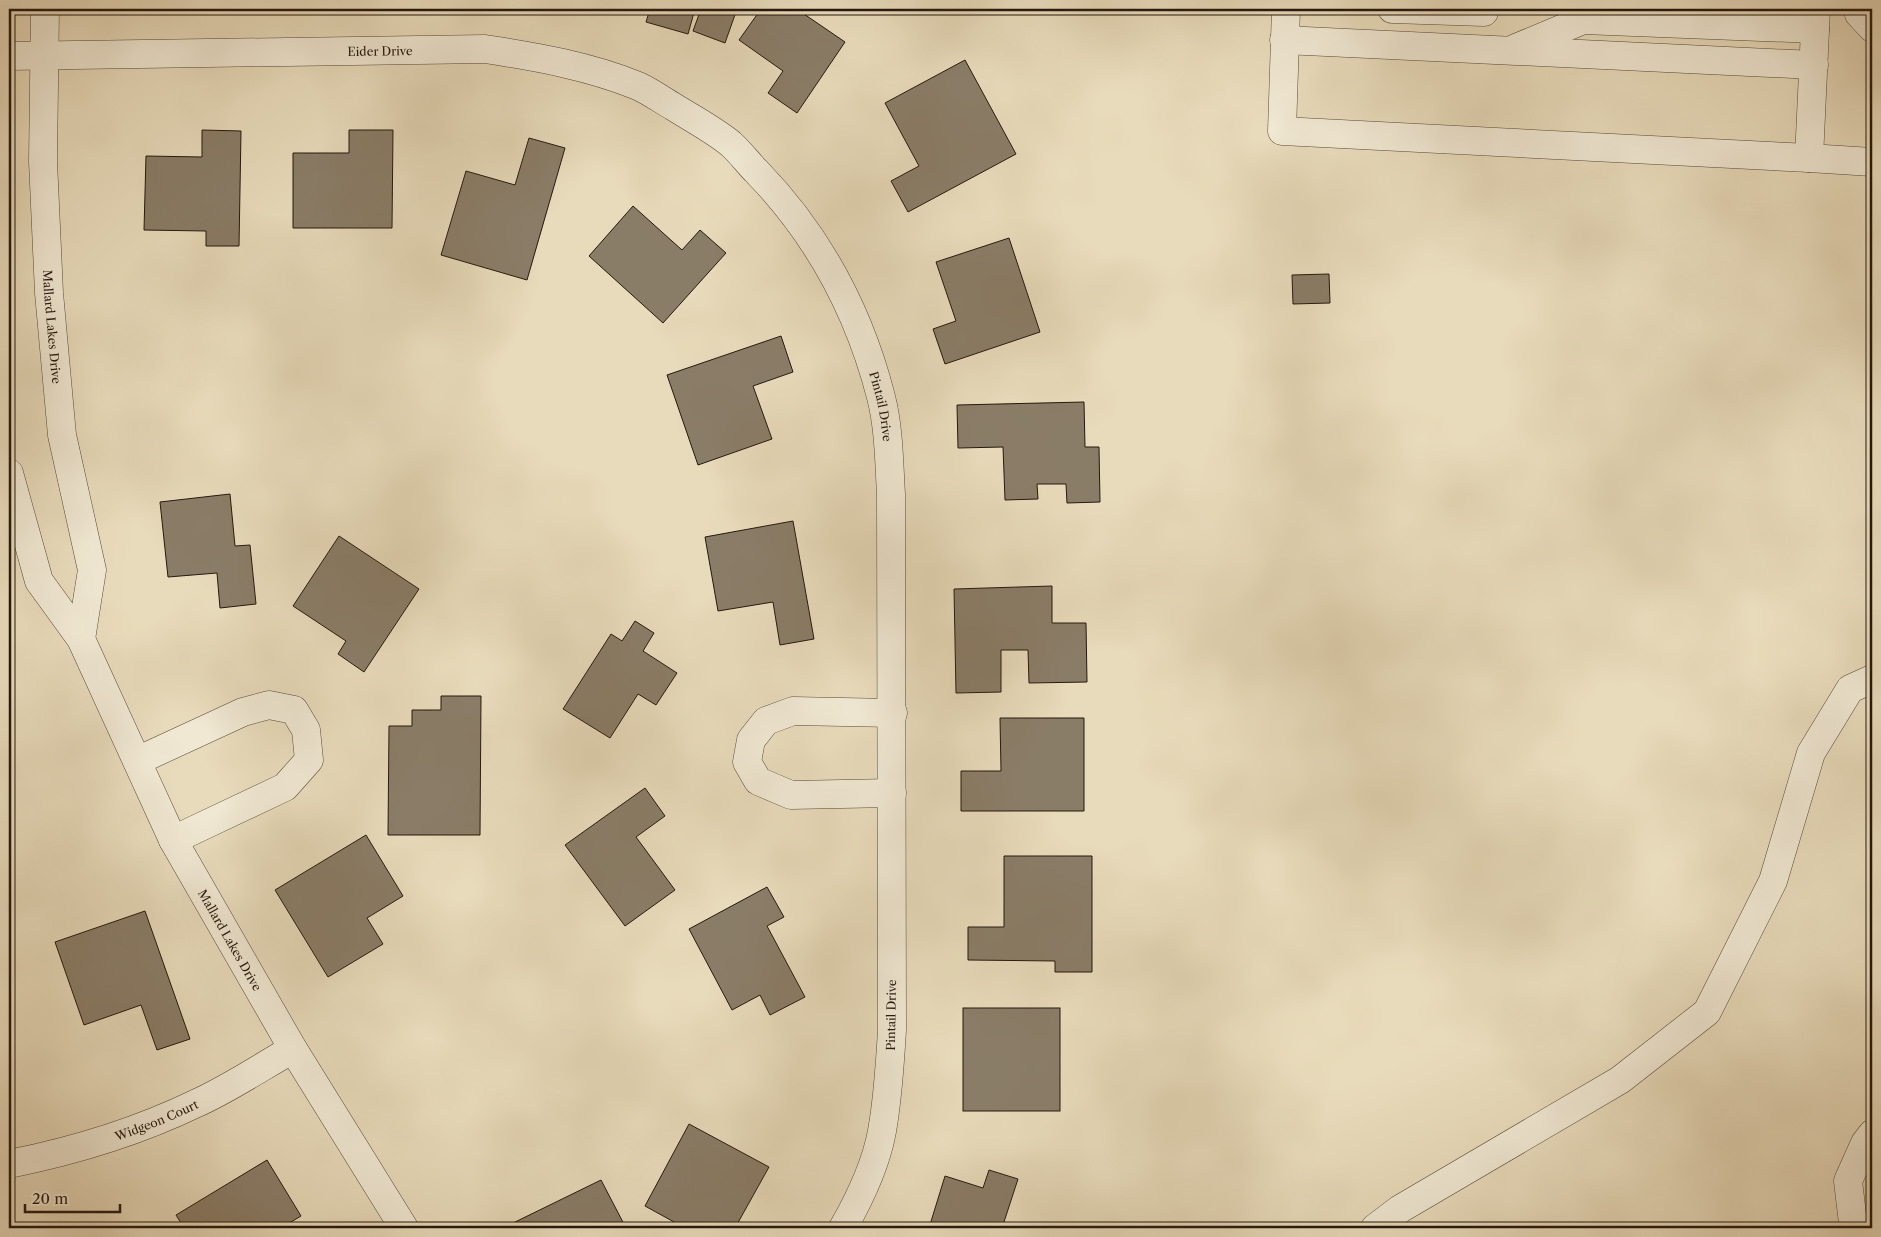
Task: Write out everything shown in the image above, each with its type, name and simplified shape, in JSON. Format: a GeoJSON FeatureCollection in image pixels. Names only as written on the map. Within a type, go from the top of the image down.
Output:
{"type":"FeatureCollection","features":[{"type":"Feature","properties":{"kind":"street","name":"Mallard Lakes Drive"},"geometry":{"type":"LineString","coordinates":[[45,9],[46,57],[43,170],[49,293],[61,425],[92,570],[81,639]]}},
{"type":"Feature","properties":{"kind":"street"},"geometry":{"type":"LineString","coordinates":[[1286,9],[1282,131],[1872,162]]}},
{"type":"Feature","properties":{"kind":"street"},"geometry":{"type":"LineString","coordinates":[[1392,9],[1484,12],[1484,9]]}},
{"type":"Feature","properties":{"kind":"street"},"geometry":{"type":"LineString","coordinates":[[1859,9],[1858,14],[1872,28]]}},
{"type":"Feature","properties":{"kind":"street"},"geometry":{"type":"LineString","coordinates":[[1510,51],[1583,20],[1816,19],[1809,158]]}},
{"type":"Feature","properties":{"kind":"street"},"geometry":{"type":"LineString","coordinates":[[1284,40],[1814,65]]}},
{"type":"Feature","properties":{"kind":"street","name":"Eider Drive"},"geometry":{"type":"LineString","coordinates":[[9,56],[485,50],[538,57],[594,71],[640,87],[698,121],[731,145]]}},
{"type":"Feature","properties":{"kind":"street","name":"Pintail Drive"},"geometry":{"type":"LineString","coordinates":[[731,145],[778,194],[817,246],[847,300],[866,350],[881,398],[888,442],[891,494],[892,1030],[882,1132],[872,1165],[854,1208],[843,1228]]}},
{"type":"Feature","properties":{"kind":"street","name":"Mallard Lakes Drive"},"geometry":{"type":"LineString","coordinates":[[9,472],[39,581],[81,639],[173,840],[293,1049],[404,1228]]}},
{"type":"Feature","properties":{"kind":"street"},"geometry":{"type":"LineString","coordinates":[[1375,1228],[1404,1219],[1620,1080],[1707,1012],[1773,881],[1811,753],[1850,690],[1872,679]]}},
{"type":"Feature","properties":{"kind":"street"},"geometry":{"type":"LineString","coordinates":[[137,761],[243,712],[269,705],[294,710],[306,730],[309,760],[285,787],[173,840]]}},
{"type":"Feature","properties":{"kind":"street"},"geometry":{"type":"LineString","coordinates":[[892,713],[793,711],[766,721],[751,740],[747,762],[758,781],[791,795],[892,793]]}},
{"type":"Feature","properties":{"kind":"street","name":"Widgeon Court"},"geometry":{"type":"LineString","coordinates":[[9,1164],[56,1154],[134,1130],[198,1103],[293,1049]]}},
{"type":"Feature","properties":{"kind":"street"},"geometry":{"type":"LineString","coordinates":[[1857,1228],[1853,1223],[1848,1181],[1865,1143],[1872,1134]]}},
{"type":"Feature","properties":{"kind":"building"},"geometry":{"type":"Polygon","coordinates":[[[650,9],[695,9],[688,34],[646,22],[650,9]]]}},
{"type":"Feature","properties":{"kind":"building"},"geometry":{"type":"Polygon","coordinates":[[[701,9],[737,9],[725,43],[693,31],[701,9]]]}},
{"type":"Feature","properties":{"kind":"building"},"geometry":{"type":"Polygon","coordinates":[[[761,9],[807,9],[804,14],[845,42],[797,113],[768,93],[783,71],[739,40],[761,9]]]}},
{"type":"Feature","properties":{"kind":"building"},"geometry":{"type":"Polygon","coordinates":[[[965,60],[1016,154],[908,212],[891,181],[919,166],[885,103],[965,60]]]}},
{"type":"Feature","properties":{"kind":"building"},"geometry":{"type":"Polygon","coordinates":[[[202,130],[241,131],[239,246],[206,246],[206,231],[144,230],[146,156],[202,157],[202,130]]]}},
{"type":"Feature","properties":{"kind":"building"},"geometry":{"type":"Polygon","coordinates":[[[349,130],[393,130],[392,228],[293,228],[293,153],[349,153],[349,130]]]}},
{"type":"Feature","properties":{"kind":"building"},"geometry":{"type":"Polygon","coordinates":[[[529,138],[565,148],[527,280],[441,255],[466,171],[515,185],[529,138]]]}},
{"type":"Feature","properties":{"kind":"building"},"geometry":{"type":"Polygon","coordinates":[[[633,206],[682,250],[700,230],[726,253],[663,323],[589,256],[633,206]]]}},
{"type":"Feature","properties":{"kind":"building"},"geometry":{"type":"Polygon","coordinates":[[[1009,238],[1040,332],[945,364],[933,329],[956,321],[936,262],[1009,238]]]}},
{"type":"Feature","properties":{"kind":"building"},"geometry":{"type":"Polygon","coordinates":[[[1329,274],[1330,303],[1293,304],[1292,275],[1329,274]]]}},
{"type":"Feature","properties":{"kind":"building"},"geometry":{"type":"Polygon","coordinates":[[[781,336],[793,372],[753,386],[772,439],[698,465],[667,375],[781,336]]]}},
{"type":"Feature","properties":{"kind":"building"},"geometry":{"type":"Polygon","coordinates":[[[1084,402],[1085,447],[1099,447],[1100,502],[1067,503],[1066,484],[1037,484],[1038,499],[1005,500],[1003,447],[958,448],[957,405],[1084,402]]]}},
{"type":"Feature","properties":{"kind":"building"},"geometry":{"type":"Polygon","coordinates":[[[230,494],[235,546],[250,545],[256,604],[220,608],[217,573],[168,577],[160,502],[230,494]]]}},
{"type":"Feature","properties":{"kind":"building"},"geometry":{"type":"Polygon","coordinates":[[[793,521],[814,639],[780,645],[773,602],[718,611],[705,537],[793,521]]]}},
{"type":"Feature","properties":{"kind":"building"},"geometry":{"type":"Polygon","coordinates":[[[339,536],[419,589],[364,672],[338,654],[346,641],[293,606],[339,536]]]}},
{"type":"Feature","properties":{"kind":"building"},"geometry":{"type":"Polygon","coordinates":[[[1052,586],[1052,623],[1086,623],[1087,682],[1029,683],[1028,650],[1001,650],[1001,692],[956,693],[954,589],[1052,586]]]}},
{"type":"Feature","properties":{"kind":"building"},"geometry":{"type":"Polygon","coordinates":[[[635,621],[654,633],[643,651],[677,673],[656,705],[638,694],[610,738],[563,709],[611,634],[622,641],[635,621]]]}},
{"type":"Feature","properties":{"kind":"building"},"geometry":{"type":"Polygon","coordinates":[[[441,696],[481,696],[480,835],[388,835],[389,726],[412,726],[412,710],[441,710],[441,696]]]}},
{"type":"Feature","properties":{"kind":"building"},"geometry":{"type":"Polygon","coordinates":[[[1000,718],[1084,718],[1084,811],[961,811],[961,771],[1001,771],[1000,718]]]}},
{"type":"Feature","properties":{"kind":"building"},"geometry":{"type":"Polygon","coordinates":[[[645,788],[665,816],[636,837],[675,890],[625,926],[565,845],[645,788]]]}},
{"type":"Feature","properties":{"kind":"building"},"geometry":{"type":"Polygon","coordinates":[[[366,835],[403,896],[367,918],[383,944],[328,977],[275,890],[366,835]]]}},
{"type":"Feature","properties":{"kind":"building"},"geometry":{"type":"Polygon","coordinates":[[[1004,856],[1092,856],[1092,972],[1055,972],[1055,961],[968,960],[968,927],[1004,927],[1004,856]]]}},
{"type":"Feature","properties":{"kind":"building"},"geometry":{"type":"Polygon","coordinates":[[[767,887],[784,917],[767,926],[805,997],[770,1015],[760,995],[732,1010],[689,929],[767,887]]]}},
{"type":"Feature","properties":{"kind":"building"},"geometry":{"type":"Polygon","coordinates":[[[145,911],[190,1039],[157,1050],[141,1005],[84,1025],[55,942],[145,911]]]}},
{"type":"Feature","properties":{"kind":"building"},"geometry":{"type":"Polygon","coordinates":[[[9,991],[11,991],[14,1077],[9,1077],[9,991]]]}},
{"type":"Feature","properties":{"kind":"building"},"geometry":{"type":"Polygon","coordinates":[[[963,1008],[1060,1008],[1060,1111],[963,1111],[963,1008]]]}},
{"type":"Feature","properties":{"kind":"building"},"geometry":{"type":"Polygon","coordinates":[[[689,1124],[769,1167],[735,1228],[685,1228],[645,1206],[689,1124]]]}},
{"type":"Feature","properties":{"kind":"building"},"geometry":{"type":"Polygon","coordinates":[[[267,1160],[301,1216],[281,1228],[184,1228],[176,1215],[267,1160]]]}},
{"type":"Feature","properties":{"kind":"building"},"geometry":{"type":"Polygon","coordinates":[[[989,1170],[1018,1179],[1002,1228],[929,1228],[945,1176],[983,1188],[989,1170]]]}},
{"type":"Feature","properties":{"kind":"building"},"geometry":{"type":"Polygon","coordinates":[[[601,1180],[626,1228],[513,1228],[511,1224],[601,1180]]]}}]}
